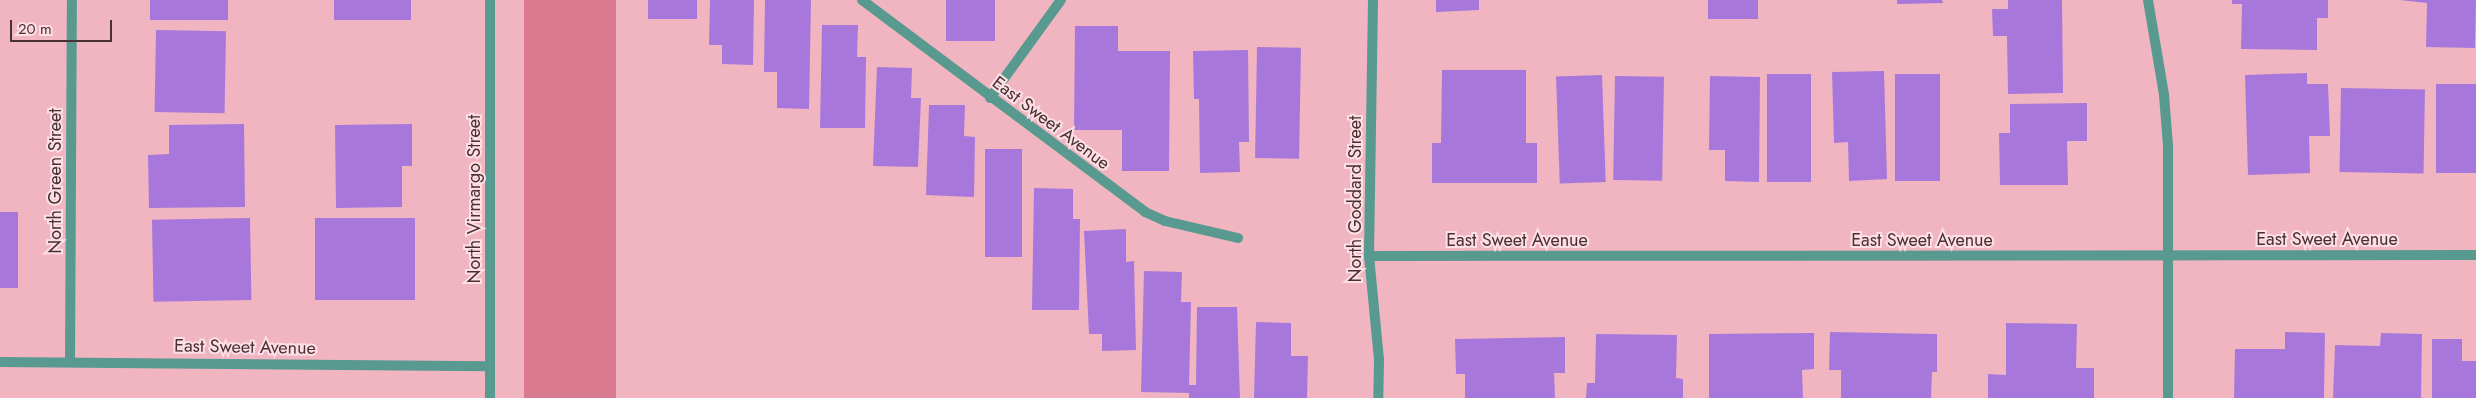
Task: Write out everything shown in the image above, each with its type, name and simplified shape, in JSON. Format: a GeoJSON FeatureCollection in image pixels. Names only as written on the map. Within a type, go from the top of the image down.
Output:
{"type":"FeatureCollection","features":[{"type":"Feature","properties":{"kind":"street","name":"North Green Street"},"geometry":{"type":"LineString","coordinates":[[70,362],[72,0]]}},
{"type":"Feature","properties":{"kind":"street","name":"North Virmargo Street"},"geometry":{"type":"LineString","coordinates":[[490,0],[490,398]]}},
{"type":"Feature","properties":{"kind":"street","name":"East Sweet Avenue"},"geometry":{"type":"LineString","coordinates":[[862,0],[990,98],[1145,212],[1165,222],[1238,238]]}},
{"type":"Feature","properties":{"kind":"street"},"geometry":{"type":"LineString","coordinates":[[990,98],[1061,0]]}},
{"type":"Feature","properties":{"kind":"street","name":"North Goddard Street"},"geometry":{"type":"LineString","coordinates":[[1373,0],[1369,256],[1379,359],[1378,398]]}},
{"type":"Feature","properties":{"kind":"street"},"geometry":{"type":"LineString","coordinates":[[2148,0],[2164,95],[2170,257],[2168,398]]}},
{"type":"Feature","properties":{"kind":"street","name":"East Sweet Avenue"},"geometry":{"type":"LineString","coordinates":[[1369,256],[2170,257],[2476,255]]}},
{"type":"Feature","properties":{"kind":"street","name":"East Sweet Avenue"},"geometry":{"type":"LineString","coordinates":[[0,362],[490,366]]}},
{"type":"Feature","properties":{"kind":"shaded area"},"geometry":{"type":"Polygon","coordinates":[[[524,0],[616,0],[616,398],[524,398],[524,0]]]}},
{"type":"Feature","properties":{"kind":"building"},"geometry":{"type":"Polygon","coordinates":[[[150,0],[228,0],[228,20],[150,20],[150,0]]]}},
{"type":"Feature","properties":{"kind":"building"},"geometry":{"type":"Polygon","coordinates":[[[334,0],[411,0],[411,20],[334,20],[334,0]]]}},
{"type":"Feature","properties":{"kind":"building"},"geometry":{"type":"Polygon","coordinates":[[[648,0],[697,0],[697,19],[648,19],[648,0]]]}},
{"type":"Feature","properties":{"kind":"building"},"geometry":{"type":"Polygon","coordinates":[[[710,0],[754,0],[753,65],[722,64],[722,45],[709,45],[710,0]]]}},
{"type":"Feature","properties":{"kind":"building"},"geometry":{"type":"Polygon","coordinates":[[[765,0],[811,0],[809,109],[777,108],[777,72],[764,72],[765,0]]]}},
{"type":"Feature","properties":{"kind":"building"},"geometry":{"type":"Polygon","coordinates":[[[946,0],[995,0],[995,41],[946,41],[946,0]]]}},
{"type":"Feature","properties":{"kind":"building"},"geometry":{"type":"Polygon","coordinates":[[[1436,0],[1479,0],[1479,10],[1436,12],[1436,0]]]}},
{"type":"Feature","properties":{"kind":"building"},"geometry":{"type":"Polygon","coordinates":[[[1708,0],[1758,0],[1758,19],[1708,19],[1708,0]]]}},
{"type":"Feature","properties":{"kind":"building"},"geometry":{"type":"Polygon","coordinates":[[[1897,0],[1942,0],[1943,3],[1897,4],[1897,0]]]}},
{"type":"Feature","properties":{"kind":"building"},"geometry":{"type":"Polygon","coordinates":[[[2008,0],[2062,0],[2063,93],[2008,94],[2007,36],[1993,36],[1992,9],[2008,9],[2008,0]]]}},
{"type":"Feature","properties":{"kind":"building"},"geometry":{"type":"Polygon","coordinates":[[[2232,0],[2328,0],[2328,18],[2317,18],[2317,50],[2241,49],[2242,4],[2232,4],[2232,0]]]}},
{"type":"Feature","properties":{"kind":"building"},"geometry":{"type":"Polygon","coordinates":[[[2400,0],[2476,0],[2475,48],[2426,47],[2427,3],[2400,0]]]}},
{"type":"Feature","properties":{"kind":"building"},"geometry":{"type":"Polygon","coordinates":[[[822,25],[858,25],[857,57],[866,57],[865,128],[820,128],[822,25]]]}},
{"type":"Feature","properties":{"kind":"building"},"geometry":{"type":"Polygon","coordinates":[[[1075,26],[1118,26],[1118,51],[1170,51],[1169,171],[1122,171],[1122,130],[1074,130],[1075,26]]]}},
{"type":"Feature","properties":{"kind":"building"},"geometry":{"type":"Polygon","coordinates":[[[156,30],[226,31],[225,113],[155,112],[156,30]]]}},
{"type":"Feature","properties":{"kind":"building"},"geometry":{"type":"Polygon","coordinates":[[[1257,47],[1301,48],[1299,159],[1255,158],[1257,47]]]}},
{"type":"Feature","properties":{"kind":"building"},"geometry":{"type":"Polygon","coordinates":[[[1248,50],[1249,142],[1239,142],[1240,172],[1200,173],[1199,99],[1194,99],[1193,51],[1248,50]]]}},
{"type":"Feature","properties":{"kind":"building"},"geometry":{"type":"Polygon","coordinates":[[[877,67],[912,68],[911,98],[921,98],[918,167],[873,166],[877,67]]]}},
{"type":"Feature","properties":{"kind":"building"},"geometry":{"type":"Polygon","coordinates":[[[1442,70],[1526,70],[1526,143],[1537,143],[1537,183],[1432,183],[1432,143],[1441,143],[1442,70]]]}},
{"type":"Feature","properties":{"kind":"building"},"geometry":{"type":"Polygon","coordinates":[[[1884,71],[1887,179],[1849,181],[1848,142],[1834,143],[1832,72],[1884,71]]]}},
{"type":"Feature","properties":{"kind":"building"},"geometry":{"type":"Polygon","coordinates":[[[2307,73],[2307,84],[2328,84],[2330,136],[2309,136],[2310,173],[2248,175],[2245,75],[2307,73]]]}},
{"type":"Feature","properties":{"kind":"building"},"geometry":{"type":"Polygon","coordinates":[[[1767,74],[1811,74],[1811,182],[1767,182],[1767,74]]]}},
{"type":"Feature","properties":{"kind":"building"},"geometry":{"type":"Polygon","coordinates":[[[1895,74],[1940,74],[1940,181],[1895,181],[1895,74]]]}},
{"type":"Feature","properties":{"kind":"building"},"geometry":{"type":"Polygon","coordinates":[[[1602,75],[1606,182],[1560,184],[1556,77],[1602,75]]]}},
{"type":"Feature","properties":{"kind":"building"},"geometry":{"type":"Polygon","coordinates":[[[1615,76],[1664,77],[1662,181],[1613,180],[1615,76]]]}},
{"type":"Feature","properties":{"kind":"building"},"geometry":{"type":"Polygon","coordinates":[[[1710,76],[1760,77],[1759,182],[1725,181],[1725,150],[1709,150],[1710,76]]]}},
{"type":"Feature","properties":{"kind":"building"},"geometry":{"type":"Polygon","coordinates":[[[2436,84],[2476,84],[2476,173],[2436,173],[2436,84]]]}},
{"type":"Feature","properties":{"kind":"building"},"geometry":{"type":"Polygon","coordinates":[[[2341,88],[2425,89],[2424,173],[2340,172],[2341,88]]]}},
{"type":"Feature","properties":{"kind":"building"},"geometry":{"type":"Polygon","coordinates":[[[2087,103],[2087,141],[2067,141],[2068,185],[2000,185],[1999,133],[2010,133],[2010,104],[2087,103]]]}},
{"type":"Feature","properties":{"kind":"building"},"geometry":{"type":"Polygon","coordinates":[[[929,105],[965,105],[964,136],[975,137],[974,197],[926,195],[929,105]]]}},
{"type":"Feature","properties":{"kind":"building"},"geometry":{"type":"Polygon","coordinates":[[[244,124],[245,207],[149,208],[148,155],[169,154],[169,125],[244,124]]]}},
{"type":"Feature","properties":{"kind":"building"},"geometry":{"type":"Polygon","coordinates":[[[412,124],[412,166],[402,166],[402,207],[336,208],[335,125],[412,124]]]}},
{"type":"Feature","properties":{"kind":"building"},"geometry":{"type":"Polygon","coordinates":[[[985,149],[1022,149],[1022,257],[985,257],[985,149]]]}},
{"type":"Feature","properties":{"kind":"building"},"geometry":{"type":"Polygon","coordinates":[[[1034,188],[1073,189],[1073,219],[1080,219],[1079,310],[1032,310],[1034,188]]]}},
{"type":"Feature","properties":{"kind":"building"},"geometry":{"type":"Polygon","coordinates":[[[0,212],[18,212],[18,288],[0,288],[0,212]]]}},
{"type":"Feature","properties":{"kind":"building"},"geometry":{"type":"Polygon","coordinates":[[[250,218],[251,300],[153,302],[152,220],[250,218]]]}},
{"type":"Feature","properties":{"kind":"building"},"geometry":{"type":"Polygon","coordinates":[[[315,218],[415,218],[415,300],[315,300],[315,218]]]}},
{"type":"Feature","properties":{"kind":"building"},"geometry":{"type":"Polygon","coordinates":[[[1126,229],[1126,262],[1134,261],[1136,350],[1102,351],[1102,334],[1089,334],[1084,231],[1126,229]]]}},
{"type":"Feature","properties":{"kind":"building"},"geometry":{"type":"Polygon","coordinates":[[[1144,271],[1182,272],[1181,302],[1191,302],[1189,385],[1196,385],[1197,307],[1237,307],[1240,398],[1189,398],[1189,393],[1141,392],[1144,271]]]}},
{"type":"Feature","properties":{"kind":"building"},"geometry":{"type":"Polygon","coordinates":[[[1256,322],[1291,323],[1291,356],[1308,356],[1307,398],[1254,398],[1256,322]]]}},
{"type":"Feature","properties":{"kind":"building"},"geometry":{"type":"Polygon","coordinates":[[[2006,323],[2077,324],[2076,368],[2094,368],[2094,398],[1988,398],[1988,374],[2006,375],[2006,323]]]}},
{"type":"Feature","properties":{"kind":"building"},"geometry":{"type":"Polygon","coordinates":[[[1830,332],[1937,334],[1937,372],[1932,372],[1931,398],[1841,398],[1841,370],[1829,370],[1830,332]]]}},
{"type":"Feature","properties":{"kind":"building"},"geometry":{"type":"Polygon","coordinates":[[[2285,332],[2325,333],[2324,398],[2234,398],[2235,349],[2285,349],[2285,332]]]}},
{"type":"Feature","properties":{"kind":"building"},"geometry":{"type":"Polygon","coordinates":[[[1814,333],[1814,369],[1802,370],[1803,398],[1709,398],[1709,334],[1814,333]]]}},
{"type":"Feature","properties":{"kind":"building"},"geometry":{"type":"Polygon","coordinates":[[[2381,333],[2422,334],[2421,398],[2333,398],[2335,345],[2380,346],[2381,333]]]}},
{"type":"Feature","properties":{"kind":"building"},"geometry":{"type":"Polygon","coordinates":[[[1596,334],[1677,335],[1676,378],[1683,379],[1683,398],[1586,398],[1587,383],[1595,383],[1596,334]]]}},
{"type":"Feature","properties":{"kind":"building"},"geometry":{"type":"Polygon","coordinates":[[[1565,337],[1565,373],[1554,373],[1555,398],[1465,398],[1465,374],[1456,374],[1455,339],[1565,337]]]}},
{"type":"Feature","properties":{"kind":"building"},"geometry":{"type":"Polygon","coordinates":[[[2432,339],[2462,339],[2462,361],[2476,361],[2476,398],[2432,398],[2432,339]]]}}]}
